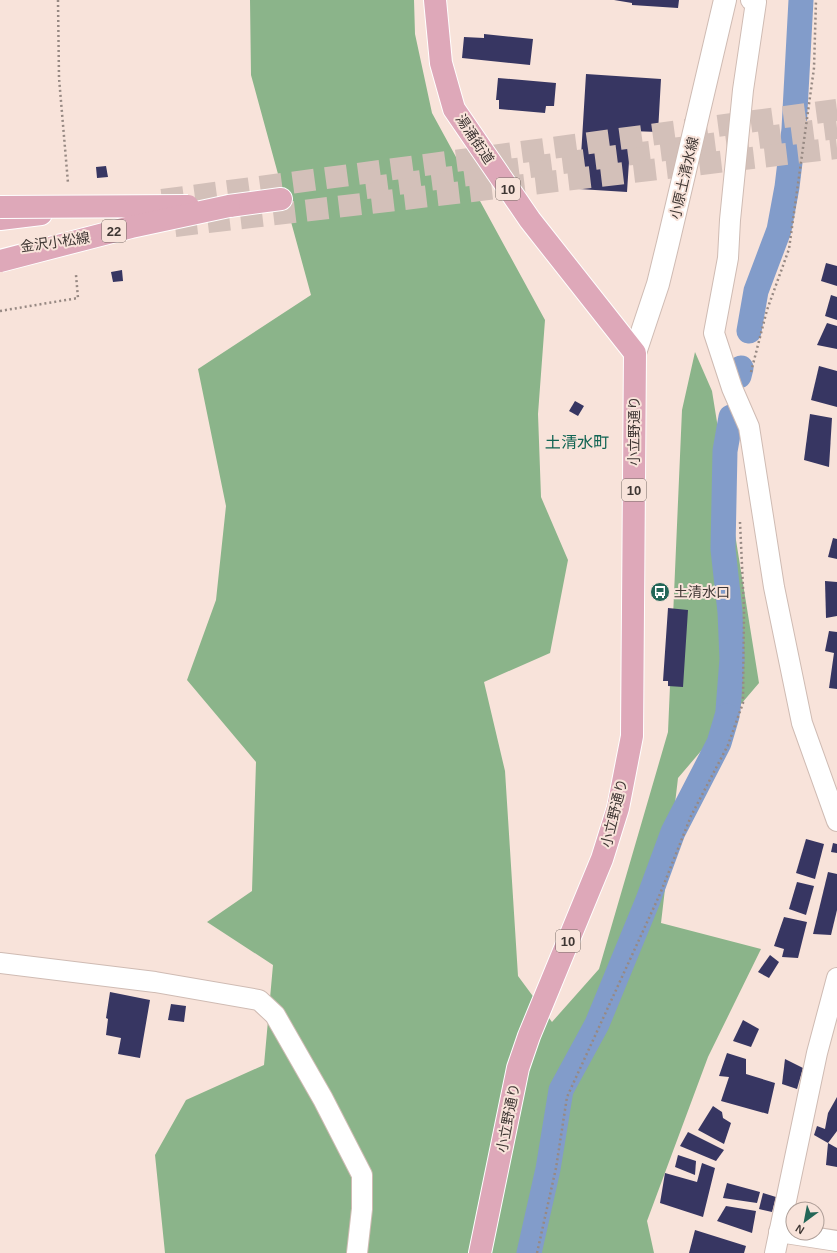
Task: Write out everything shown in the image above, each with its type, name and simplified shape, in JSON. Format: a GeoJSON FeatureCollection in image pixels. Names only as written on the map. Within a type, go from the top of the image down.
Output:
{"type":"FeatureCollection","features":[{"type":"Feature","properties":{"kind":"main road","name":"湯涌街道"},"geometry":{"type":"LineString","coordinates":[[435,0],[441,63],[454,109],[530,220],[635,353]]}},
{"type":"Feature","properties":{"kind":"main road","name":"小原土清水線"},"geometry":{"type":"LineString","coordinates":[[635,353],[658,284],[726,0]]}},
{"type":"Feature","properties":{"kind":"main road","name":"22"},"geometry":{"type":"LineString","coordinates":[[0,261],[131,227],[229,206],[281,199]]}},
{"type":"Feature","properties":{"kind":"main road","name":"金沢小松線"},"geometry":{"type":"LineString","coordinates":[[0,219],[154,201]]}},
{"type":"Feature","properties":{"kind":"main road","name":"22"},"geometry":{"type":"LineString","coordinates":[[0,207],[229,206]]}},
{"type":"Feature","properties":{"kind":"main road","name":"金沢小松線"},"geometry":{"type":"LineString","coordinates":[[0,250],[157,228]]}},
{"type":"Feature","properties":{"kind":"main road","name":"小立野通り"},"geometry":{"type":"LineString","coordinates":[[480,1253],[518,1068],[529,1036],[602,859],[618,808],[632,736],[635,353]]}},
{"type":"Feature","properties":{"kind":"street"},"geometry":{"type":"LineString","coordinates":[[752,0],[756,2],[743,90],[730,220],[728,258],[714,332],[732,388],[749,427],[774,587],[802,723],[837,821]]}},
{"type":"Feature","properties":{"kind":"street"},"geometry":{"type":"LineString","coordinates":[[0,963],[155,982],[259,1000],[275,1015],[323,1099],[362,1175],[362,1210],[357,1253]]}},
{"type":"Feature","properties":{"kind":"street"},"geometry":{"type":"LineString","coordinates":[[775,1253],[817,1053],[837,978]]}},
{"type":"Feature","properties":{"kind":"street"},"geometry":{"type":"LineString","coordinates":[[779,1232],[837,1241]]}},
{"type":"Feature","properties":{"kind":"path"},"geometry":{"type":"LineString","coordinates":[[58,0],[58,78],[68,186]]}},
{"type":"Feature","properties":{"kind":"path"},"geometry":{"type":"LineString","coordinates":[[751,373],[767,310],[789,249],[814,68],[816,0]]}},
{"type":"Feature","properties":{"kind":"path"},"geometry":{"type":"LineString","coordinates":[[0,311],[78,298],[76,275]]}},
{"type":"Feature","properties":{"kind":"path"},"geometry":{"type":"LineString","coordinates":[[537,1253],[556,1168],[567,1098],[660,894],[691,816],[728,745],[743,703],[744,609],[739,516]]}},
{"type":"Feature","properties":{"kind":"green space"},"geometry":{"type":"Polygon","coordinates":[[[250,0],[414,0],[415,34],[432,113],[545,320],[538,414],[541,497],[568,560],[550,653],[484,682],[505,771],[518,976],[552,1022],[599,969],[668,732],[682,410],[695,352],[712,391],[759,683],[678,778],[661,923],[761,949],[708,1057],[647,1221],[654,1253],[165,1253],[155,1155],[186,1100],[264,1065],[273,965],[207,922],[252,891],[256,762],[187,680],[216,600],[226,506],[198,369],[311,295],[251,75],[250,0]]]}},
{"type":"Feature","properties":{"kind":"building"},"geometry":{"type":"Polygon","coordinates":[[[614,0],[679,0],[678,8],[632,5],[632,3],[614,0]]]}},
{"type":"Feature","properties":{"kind":"building"},"geometry":{"type":"Polygon","coordinates":[[[484,34],[533,39],[530,65],[462,58],[464,37],[484,38],[484,34]]]}},
{"type":"Feature","properties":{"kind":"building"},"geometry":{"type":"Polygon","coordinates":[[[586,74],[661,79],[658,132],[631,131],[627,192],[579,189],[586,74]]]}},
{"type":"Feature","properties":{"kind":"building"},"geometry":{"type":"Polygon","coordinates":[[[498,78],[556,83],[554,106],[546,106],[545,113],[499,109],[499,100],[496,100],[498,78]]]}},
{"type":"Feature","properties":{"kind":"building"},"geometry":{"type":"Polygon","coordinates":[[[106,166],[108,177],[97,178],[96,167],[106,166]]]}},
{"type":"Feature","properties":{"kind":"building"},"geometry":{"type":"Polygon","coordinates":[[[826,263],[837,266],[837,286],[821,281],[826,263]]]}},
{"type":"Feature","properties":{"kind":"building"},"geometry":{"type":"Polygon","coordinates":[[[122,270],[123,281],[113,282],[111,272],[122,270]]]}},
{"type":"Feature","properties":{"kind":"building"},"geometry":{"type":"Polygon","coordinates":[[[831,295],[837,297],[837,320],[825,316],[831,295]]]}},
{"type":"Feature","properties":{"kind":"building"},"geometry":{"type":"Polygon","coordinates":[[[827,323],[837,326],[837,349],[817,345],[827,323]]]}},
{"type":"Feature","properties":{"kind":"building"},"geometry":{"type":"Polygon","coordinates":[[[819,366],[837,371],[837,407],[811,400],[819,366]]]}},
{"type":"Feature","properties":{"kind":"building"},"geometry":{"type":"Polygon","coordinates":[[[575,401],[584,406],[578,416],[569,411],[575,401]]]}},
{"type":"Feature","properties":{"kind":"building"},"geometry":{"type":"Polygon","coordinates":[[[810,414],[832,418],[829,467],[804,460],[810,414]]]}},
{"type":"Feature","properties":{"kind":"building"},"geometry":{"type":"Polygon","coordinates":[[[833,538],[837,539],[837,559],[828,557],[833,538]]]}},
{"type":"Feature","properties":{"kind":"building"},"geometry":{"type":"Polygon","coordinates":[[[825,581],[837,582],[837,616],[826,618],[825,581]]]}},
{"type":"Feature","properties":{"kind":"building"},"geometry":{"type":"Polygon","coordinates":[[[668,608],[688,610],[683,687],[668,686],[668,681],[663,681],[668,608]]]}},
{"type":"Feature","properties":{"kind":"building"},"geometry":{"type":"Polygon","coordinates":[[[829,631],[837,632],[837,689],[829,688],[834,653],[825,651],[829,631]]]}},
{"type":"Feature","properties":{"kind":"building"},"geometry":{"type":"Polygon","coordinates":[[[806,839],[824,844],[815,879],[796,873],[806,839]]]}},
{"type":"Feature","properties":{"kind":"building"},"geometry":{"type":"Polygon","coordinates":[[[833,843],[837,844],[837,853],[831,852],[833,843]]]}},
{"type":"Feature","properties":{"kind":"building"},"geometry":{"type":"Polygon","coordinates":[[[828,872],[837,874],[837,910],[831,935],[813,934],[828,872]]]}},
{"type":"Feature","properties":{"kind":"building"},"geometry":{"type":"Polygon","coordinates":[[[797,882],[814,886],[806,915],[789,909],[797,882]]]}},
{"type":"Feature","properties":{"kind":"building"},"geometry":{"type":"Polygon","coordinates":[[[784,917],[807,922],[798,958],[782,957],[784,949],[774,946],[784,917]]]}},
{"type":"Feature","properties":{"kind":"building"},"geometry":{"type":"Polygon","coordinates":[[[770,955],[779,962],[769,978],[758,972],[770,955]]]}},
{"type":"Feature","properties":{"kind":"building"},"geometry":{"type":"Polygon","coordinates":[[[110,992],[150,1000],[140,1058],[118,1054],[121,1038],[106,1035],[108,1019],[106,1018],[110,992]]]}},
{"type":"Feature","properties":{"kind":"building"},"geometry":{"type":"Polygon","coordinates":[[[171,1004],[186,1006],[184,1022],[168,1020],[171,1004]]]}},
{"type":"Feature","properties":{"kind":"building"},"geometry":{"type":"Polygon","coordinates":[[[743,1020],[759,1029],[751,1047],[733,1041],[743,1020]]]}},
{"type":"Feature","properties":{"kind":"building"},"geometry":{"type":"Polygon","coordinates":[[[727,1053],[746,1059],[746,1074],[775,1083],[768,1114],[721,1101],[729,1077],[719,1076],[727,1053]]]}},
{"type":"Feature","properties":{"kind":"building"},"geometry":{"type":"Polygon","coordinates":[[[785,1059],[803,1068],[797,1089],[782,1084],[785,1059]]]}},
{"type":"Feature","properties":{"kind":"building"},"geometry":{"type":"Polygon","coordinates":[[[837,1097],[837,1131],[828,1143],[814,1135],[817,1126],[825,1129],[828,1113],[837,1097]]]}},
{"type":"Feature","properties":{"kind":"building"},"geometry":{"type":"Polygon","coordinates":[[[713,1106],[722,1112],[723,1118],[731,1123],[724,1144],[698,1130],[713,1106]]]}},
{"type":"Feature","properties":{"kind":"building"},"geometry":{"type":"Polygon","coordinates":[[[688,1132],[724,1150],[716,1161],[680,1146],[688,1132]]]}},
{"type":"Feature","properties":{"kind":"building"},"geometry":{"type":"Polygon","coordinates":[[[828,1143],[837,1148],[837,1167],[826,1165],[828,1143]]]}},
{"type":"Feature","properties":{"kind":"building"},"geometry":{"type":"Polygon","coordinates":[[[678,1155],[696,1161],[695,1175],[675,1167],[678,1155]]]}},
{"type":"Feature","properties":{"kind":"building"},"geometry":{"type":"Polygon","coordinates":[[[702,1163],[715,1168],[703,1217],[660,1203],[665,1173],[697,1182],[702,1163]]]}},
{"type":"Feature","properties":{"kind":"building"},"geometry":{"type":"Polygon","coordinates":[[[727,1183],[760,1192],[757,1203],[723,1198],[727,1183]]]}},
{"type":"Feature","properties":{"kind":"building"},"geometry":{"type":"Polygon","coordinates":[[[763,1193],[776,1197],[772,1212],[759,1209],[763,1193]]]}},
{"type":"Feature","properties":{"kind":"building"},"geometry":{"type":"Polygon","coordinates":[[[726,1206],[756,1211],[752,1233],[717,1221],[726,1206]]]}},
{"type":"Feature","properties":{"kind":"building"},"geometry":{"type":"Polygon","coordinates":[[[695,1230],[746,1246],[744,1253],[689,1253],[695,1230]]]}},
{"type":"Feature","properties":{"kind":"waterway"},"geometry":{"type":"LineString","coordinates":[[749,331],[756,291],[779,230],[787,187],[794,129],[801,0]]}},
{"type":"Feature","properties":{"kind":"waterway"},"geometry":{"type":"LineString","coordinates":[[739,376],[741,368]]}},
{"type":"Feature","properties":{"kind":"waterway"},"geometry":{"type":"LineString","coordinates":[[728,710],[732,659],[730,612],[723,549],[725,451],[731,417]]}},
{"type":"Feature","properties":{"kind":"waterway"},"geometry":{"type":"LineString","coordinates":[[529,1253],[548,1169],[561,1090],[597,1024],[648,900],[673,832],[719,743],[727,716]]}},
{"type":"Feature","properties":{"kind":"tunnel"},"geometry":{"type":"LineString","coordinates":[[162,200],[837,110]]}},
{"type":"Feature","properties":{"kind":"tunnel"},"geometry":{"type":"LineString","coordinates":[[366,188],[837,128]]}},
{"type":"Feature","properties":{"kind":"tunnel"},"geometry":{"type":"LineString","coordinates":[[175,226],[837,148]]}},
{"type":"Feature","properties":{"kind":"place","name":"土清水口"},"geometry":{"type":"Point","coordinates":[660,592]}},
{"type":"Feature","properties":{"kind":"district","name":"土清水町"},"geometry":{"type":"Point","coordinates":[577,442]}}]}
